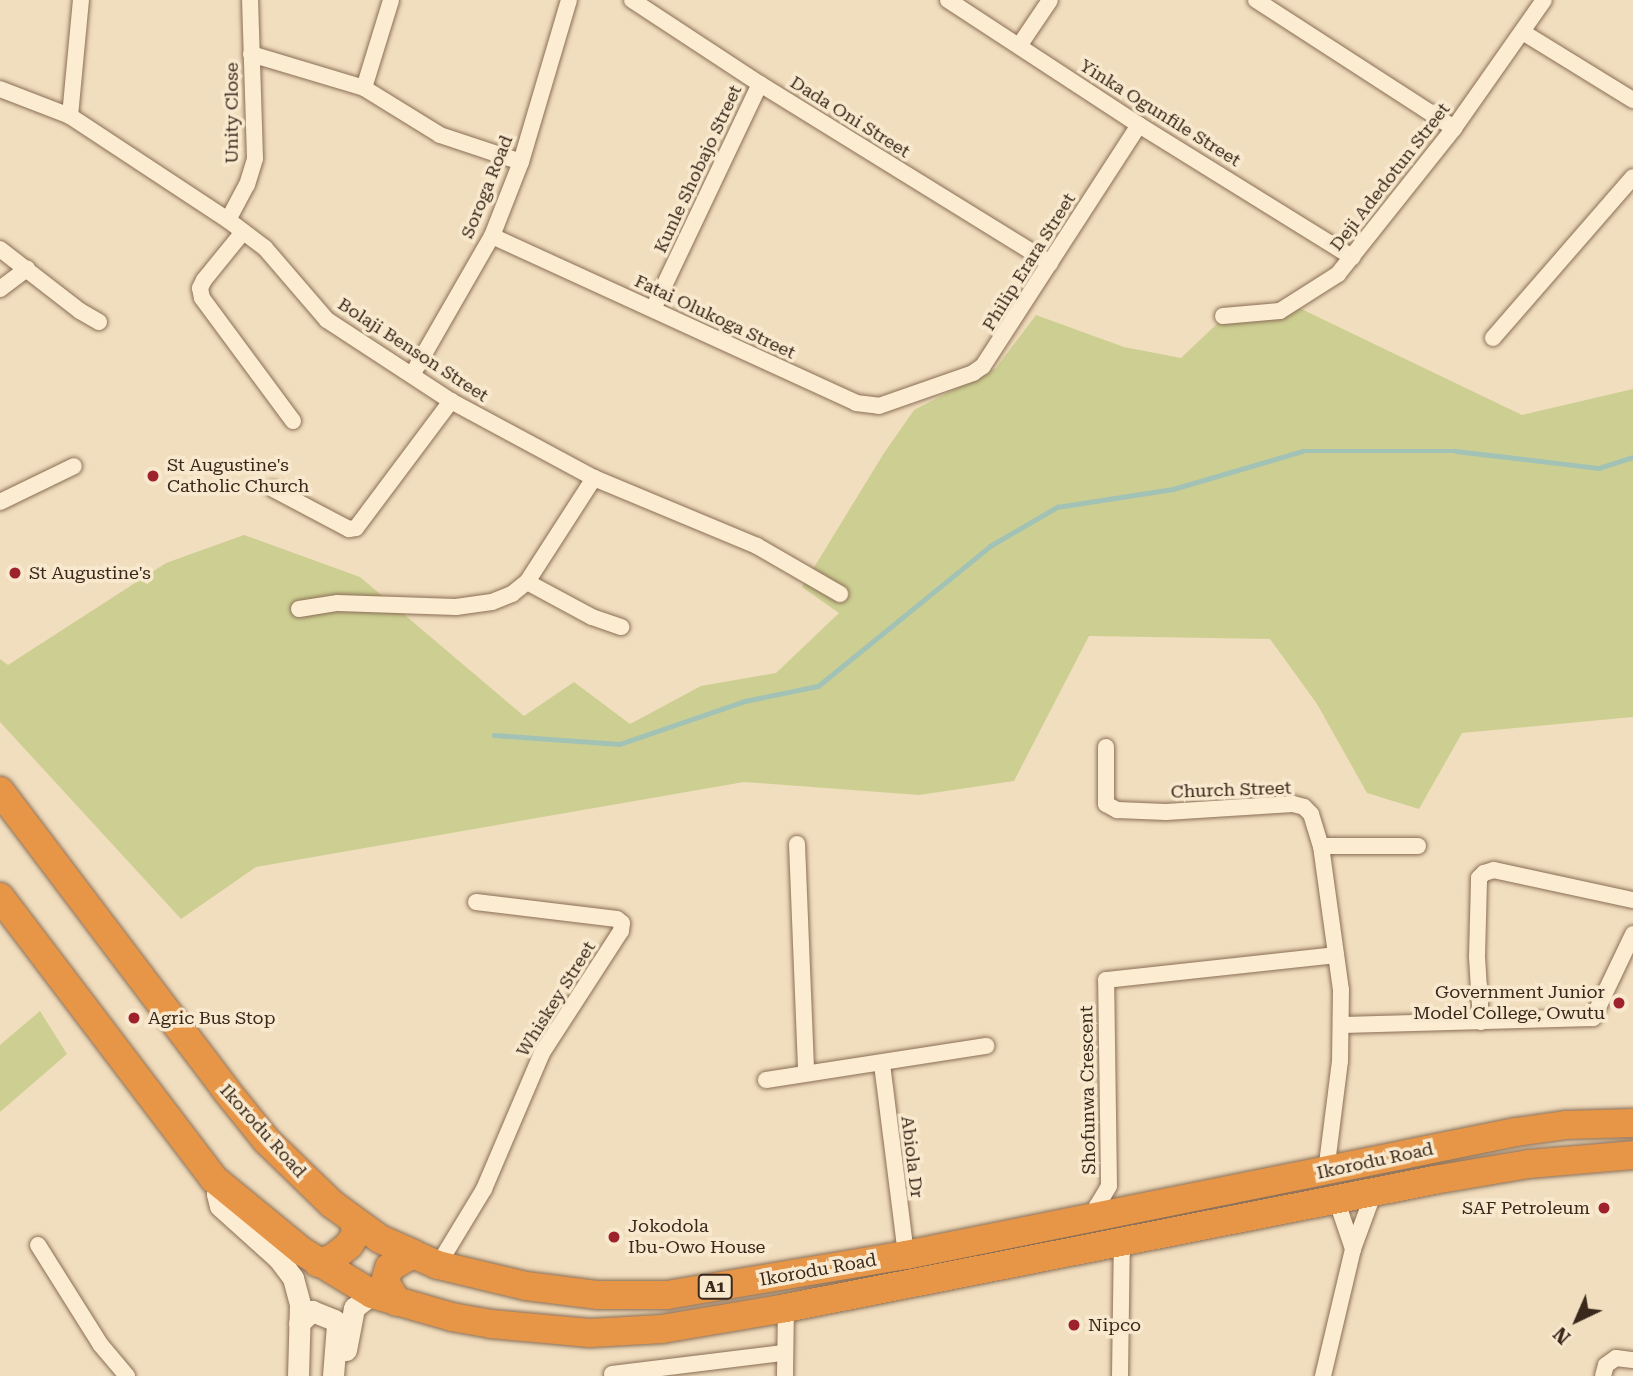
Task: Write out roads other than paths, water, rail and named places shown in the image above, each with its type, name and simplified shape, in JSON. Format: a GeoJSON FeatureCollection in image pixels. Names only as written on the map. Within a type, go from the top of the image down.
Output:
{"type":"FeatureCollection","features":[{"type":"Feature","properties":{"kind":"highway","name":"Ikorodu Road"},"geometry":{"type":"LineString","coordinates":[[0,791],[153,996],[259,1130],[332,1204],[380,1239],[426,1259],[526,1286],[628,1296],[667,1295],[906,1255],[1516,1132],[1566,1125],[1633,1123]]}},
{"type":"Feature","properties":{"kind":"highway","name":"Ikorodu Road"},"geometry":{"type":"LineString","coordinates":[[0,897],[214,1179],[318,1263],[385,1298],[491,1324],[590,1333],[662,1329],[786,1308],[1336,1199],[1529,1164],[1633,1155]]}},
{"type":"Feature","properties":{"kind":"highway"},"geometry":{"type":"LineString","coordinates":[[318,1263],[332,1258],[349,1245],[356,1234],[354,1221]]}},
{"type":"Feature","properties":{"kind":"highway"},"geometry":{"type":"LineString","coordinates":[[385,1298],[385,1282],[389,1268],[426,1259]]}},
{"type":"Feature","properties":{"kind":"street"},"geometry":{"type":"LineString","coordinates":[[70,116],[81,0]]}},
{"type":"Feature","properties":{"kind":"street","name":"Unity Close"},"geometry":{"type":"LineString","coordinates":[[228,220],[247,185],[255,158],[250,0]]}},
{"type":"Feature","properties":{"kind":"street"},"geometry":{"type":"LineString","coordinates":[[364,88],[391,0]]}},
{"type":"Feature","properties":{"kind":"street","name":"Soroga Road"},"geometry":{"type":"LineString","coordinates":[[412,375],[492,236],[521,162],[569,0]]}},
{"type":"Feature","properties":{"kind":"street","name":"Dada Oni Street"},"geometry":{"type":"LineString","coordinates":[[632,0],[760,84],[1050,263]]}},
{"type":"Feature","properties":{"kind":"street","name":"Yinka Ogunfile Street"},"geometry":{"type":"LineString","coordinates":[[948,0],[1139,125],[1352,257]]}},
{"type":"Feature","properties":{"kind":"street"},"geometry":{"type":"LineString","coordinates":[[1019,46],[1049,0]]}},
{"type":"Feature","properties":{"kind":"street"},"geometry":{"type":"LineString","coordinates":[[1256,0],[1454,128]]}},
{"type":"Feature","properties":{"kind":"street","name":"Deji Adedotun Street"},"geometry":{"type":"LineString","coordinates":[[1223,316],[1280,311],[1338,274],[1454,128],[1524,33],[1544,0]]}},
{"type":"Feature","properties":{"kind":"street"},"geometry":{"type":"LineString","coordinates":[[1524,33],[1633,100]]}},
{"type":"Feature","properties":{"kind":"street"},"geometry":{"type":"LineString","coordinates":[[251,54],[364,88],[440,135],[521,162]]}},
{"type":"Feature","properties":{"kind":"street","name":"Kunle Shobajo Street"},"geometry":{"type":"LineString","coordinates":[[653,309],[760,84]]}},
{"type":"Feature","properties":{"kind":"street","name":"Bolaji Benson Street"},"geometry":{"type":"LineString","coordinates":[[0,89],[70,116],[228,220],[265,248],[327,320],[451,401],[594,478],[757,546],[839,594]]}},
{"type":"Feature","properties":{"kind":"street","name":"Philip Erara Street"},"geometry":{"type":"LineString","coordinates":[[926,391],[983,366],[1139,125]]}},
{"type":"Feature","properties":{"kind":"street"},"geometry":{"type":"LineString","coordinates":[[1493,338],[1628,196],[1633,177]]}},
{"type":"Feature","properties":{"kind":"street"},"geometry":{"type":"LineString","coordinates":[[243,232],[204,280],[200,288],[202,298],[293,421]]}},
{"type":"Feature","properties":{"kind":"street","name":"Fatai Olukoga Street"},"geometry":{"type":"LineString","coordinates":[[492,236],[856,403],[878,407],[926,391]]}},
{"type":"Feature","properties":{"kind":"street"},"geometry":{"type":"LineString","coordinates":[[0,249],[80,311],[99,321]]}},
{"type":"Feature","properties":{"kind":"street"},"geometry":{"type":"LineString","coordinates":[[0,289],[27,269]]}},
{"type":"Feature","properties":{"kind":"street"},"geometry":{"type":"LineString","coordinates":[[273,489],[349,529],[356,528],[451,401]]}},
{"type":"Feature","properties":{"kind":"street"},"geometry":{"type":"LineString","coordinates":[[0,502],[74,466]]}},
{"type":"Feature","properties":{"kind":"street"},"geometry":{"type":"LineString","coordinates":[[299,610],[338,603],[456,607],[492,602],[512,594],[527,582],[594,478]]}},
{"type":"Feature","properties":{"kind":"street"},"geometry":{"type":"LineString","coordinates":[[527,582],[592,617],[621,626]]}},
{"type":"Feature","properties":{"kind":"street","name":"Church Street"},"geometry":{"type":"LineString","coordinates":[[1106,747],[1106,804],[1110,808],[1166,812],[1293,804],[1304,807],[1311,814],[1321,846],[1336,955],[1342,1025],[1326,1171]]}},
{"type":"Feature","properties":{"kind":"street"},"geometry":{"type":"LineString","coordinates":[[797,844],[806,1072]]}},
{"type":"Feature","properties":{"kind":"street"},"geometry":{"type":"LineString","coordinates":[[1321,846],[1418,846]]}},
{"type":"Feature","properties":{"kind":"street"},"geometry":{"type":"LineString","coordinates":[[1481,1022],[1477,957],[1479,877],[1494,870],[1633,900]]}},
{"type":"Feature","properties":{"kind":"street","name":"Whiskey Street"},"geometry":{"type":"LineString","coordinates":[[426,1259],[484,1189],[542,1054],[621,931],[622,923],[617,919],[476,902]]}},
{"type":"Feature","properties":{"kind":"street"},"geometry":{"type":"LineString","coordinates":[[1342,1025],[1593,1018],[1633,934]]}},
{"type":"Feature","properties":{"kind":"street","name":"Shofunwa Crescent"},"geometry":{"type":"LineString","coordinates":[[1097,1217],[1097,1206],[1109,1186],[1106,980],[1336,955]]}},
{"type":"Feature","properties":{"kind":"street"},"geometry":{"type":"LineString","coordinates":[[766,1080],[986,1046]]}},
{"type":"Feature","properties":{"kind":"street","name":"Abiola Dr"},"geometry":{"type":"LineString","coordinates":[[882,1064],[906,1255]]}},
{"type":"Feature","properties":{"kind":"street"},"geometry":{"type":"LineString","coordinates":[[222,1185],[217,1195],[220,1206],[278,1258],[293,1278],[300,1305],[298,1376]]}},
{"type":"Feature","properties":{"kind":"street"},"geometry":{"type":"LineString","coordinates":[[1323,1376],[1353,1250],[1374,1192]]}},
{"type":"Feature","properties":{"kind":"street"},"geometry":{"type":"LineString","coordinates":[[1336,1199],[1353,1250]]}},
{"type":"Feature","properties":{"kind":"street"},"geometry":{"type":"LineString","coordinates":[[1120,1376],[1122,1241]]}},
{"type":"Feature","properties":{"kind":"street"},"geometry":{"type":"LineString","coordinates":[[38,1245],[100,1344],[127,1376]]}},
{"type":"Feature","properties":{"kind":"street"},"geometry":{"type":"LineString","coordinates":[[341,1376],[354,1308],[385,1298]]}},
{"type":"Feature","properties":{"kind":"street"},"geometry":{"type":"LineString","coordinates":[[785,1376],[783,1353],[786,1308]]}},
{"type":"Feature","properties":{"kind":"street"},"geometry":{"type":"LineString","coordinates":[[299,1323],[312,1311],[322,1312],[334,1320],[337,1325],[333,1376]]}},
{"type":"Feature","properties":{"kind":"street"},"geometry":{"type":"LineString","coordinates":[[612,1374],[783,1353]]}},
{"type":"Feature","properties":{"kind":"street"},"geometry":{"type":"LineString","coordinates":[[1603,1376],[1611,1360],[1633,1360]]}},
{"type":"Feature","properties":{"kind":"waterway"},"geometry":{"type":"LineString","coordinates":[[494,735],[620,744],[745,701],[818,686],[990,546],[1057,507],[1173,489],[1303,451],[1456,451],[1599,468],[1633,457]]}},
{"type":"Feature","properties":{"kind":"place","name":"St Augustine's Catholic Church"},"geometry":{"type":"Point","coordinates":[153,476]}},
{"type":"Feature","properties":{"kind":"place","name":"St Augustine's"},"geometry":{"type":"Point","coordinates":[15,573]}},
{"type":"Feature","properties":{"kind":"place","name":"Government Junior Model College, Owutu"},"geometry":{"type":"Point","coordinates":[1619,1003]}},
{"type":"Feature","properties":{"kind":"place","name":"Agric Bus Stop"},"geometry":{"type":"Point","coordinates":[134,1018]}},
{"type":"Feature","properties":{"kind":"place","name":"SAF Petroleum"},"geometry":{"type":"Point","coordinates":[1604,1208]}},
{"type":"Feature","properties":{"kind":"place","name":"Jokodola Ibu-Owo House"},"geometry":{"type":"Point","coordinates":[614,1237]}},
{"type":"Feature","properties":{"kind":"place","name":"Nipco"},"geometry":{"type":"Point","coordinates":[1074,1325]}}]}
